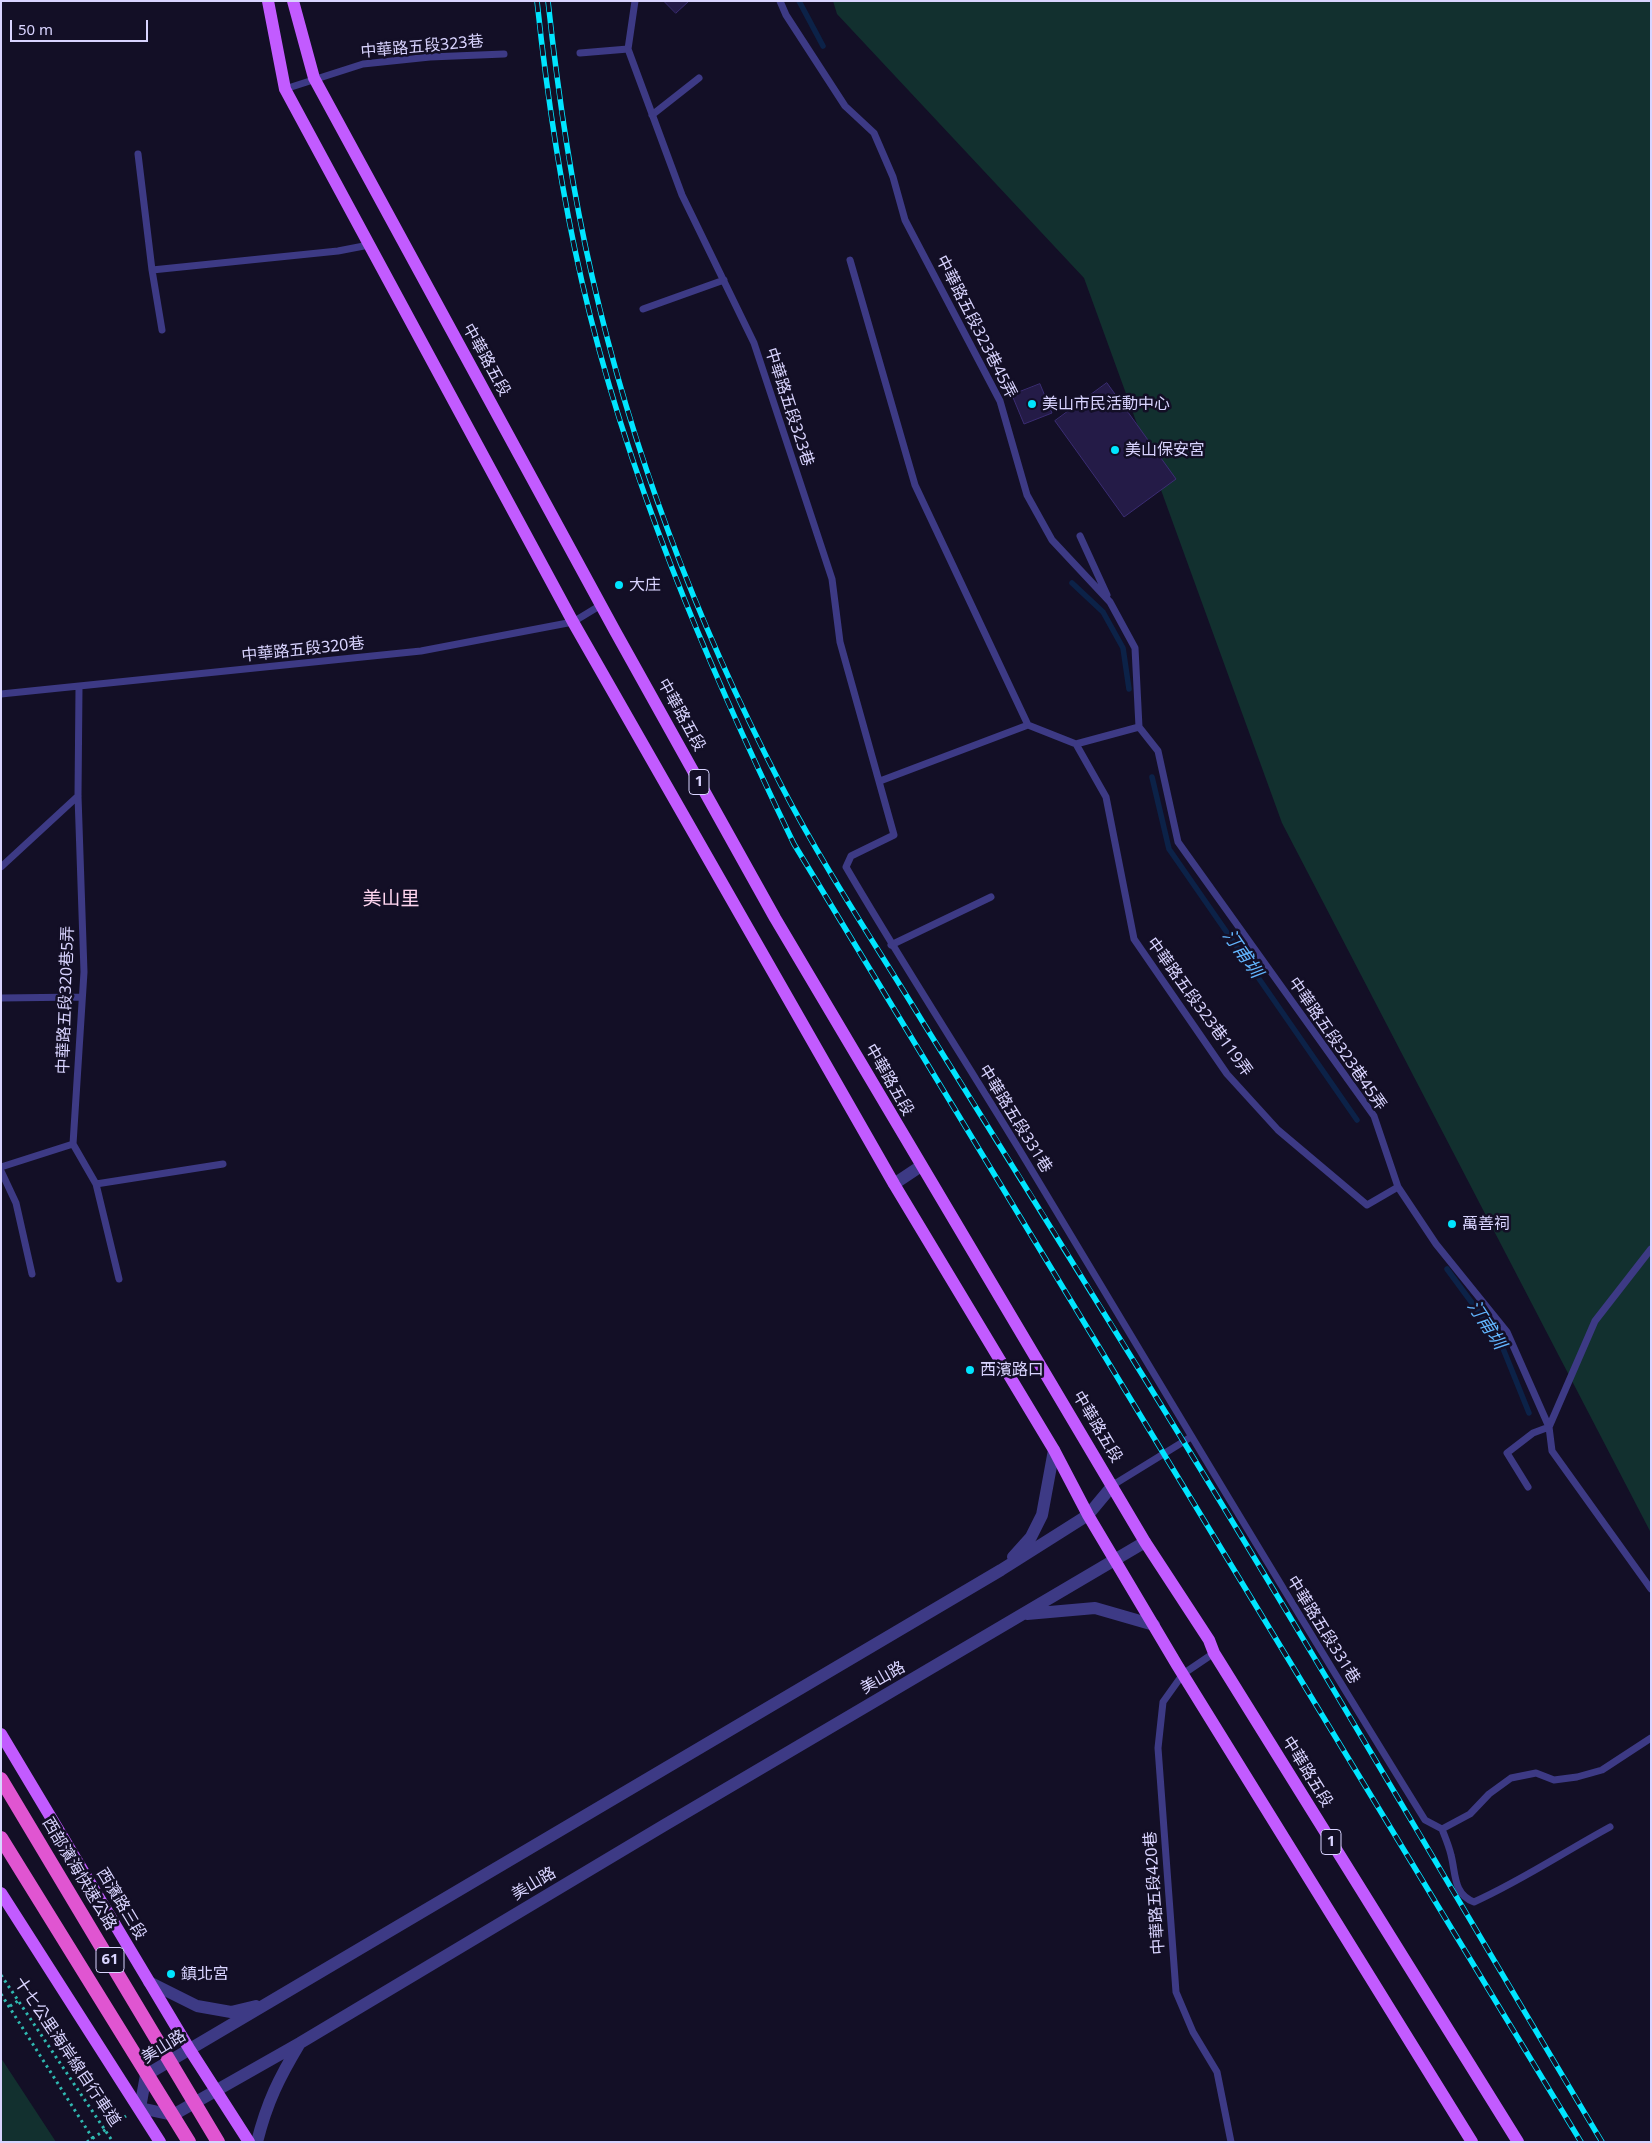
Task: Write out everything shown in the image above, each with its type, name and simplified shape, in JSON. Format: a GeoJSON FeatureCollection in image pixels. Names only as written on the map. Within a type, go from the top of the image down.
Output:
{"type":"FeatureCollection","features":[{"type":"Feature","properties":{"kind":"highway","name":"西部濱海快速公路"},"geometry":{"type":"LineString","coordinates":[[1,1779],[172,2061],[218,2142]]}},
{"type":"Feature","properties":{"kind":"highway","name":"61"},"geometry":{"type":"LineString","coordinates":[[1,1838],[189,2142]]}},
{"type":"Feature","properties":{"kind":"main road","name":"1"},"geometry":{"type":"LineString","coordinates":[[268,1],[285,89],[573,622],[894,1184],[1054,1450],[1115,1560],[1183,1674],[1472,2142]]}},
{"type":"Feature","properties":{"kind":"main road","name":"中華路五段"},"geometry":{"type":"LineString","coordinates":[[293,1],[314,78],[601,605],[775,918],[920,1166],[1113,1485],[1145,1542],[1209,1640],[1214,1654],[1518,2142]]}},
{"type":"Feature","properties":{"kind":"main road","name":"西濱路三段"},"geometry":{"type":"LineString","coordinates":[[1,1734],[190,2050],[216,2088]]}},
{"type":"Feature","properties":{"kind":"main road"},"geometry":{"type":"LineString","coordinates":[[1,1893],[160,2142]]}},
{"type":"Feature","properties":{"kind":"main road","name":"61"},"geometry":{"type":"LineString","coordinates":[[216,2088],[249,2142]]}},
{"type":"Feature","properties":{"kind":"street"},"geometry":{"type":"LineString","coordinates":[[894,1184],[920,1166]]}},
{"type":"Feature","properties":{"kind":"street"},"geometry":{"type":"LineString","coordinates":[[1001,1570],[1031,1537],[1042,1515],[1054,1450]]}},
{"type":"Feature","properties":{"kind":"street","name":"美山路"},"geometry":{"type":"LineString","coordinates":[[140,2108],[146,2075],[1001,1570],[1088,1514],[1113,1485]]}},
{"type":"Feature","properties":{"kind":"street","name":"美山路"},"geometry":{"type":"LineString","coordinates":[[173,2115],[216,2088],[300,2043],[1145,1542]]}},
{"type":"Feature","properties":{"kind":"street"},"geometry":{"type":"LineString","coordinates":[[1022,1615],[1095,1608],[1154,1625]]}},
{"type":"Feature","properties":{"kind":"street"},"geometry":{"type":"LineString","coordinates":[[149,1982],[197,2006],[231,2012],[268,2004]]}},
{"type":"Feature","properties":{"kind":"street"},"geometry":{"type":"LineString","coordinates":[[257,2142],[266,2108],[277,2081],[300,2043]]}},
{"type":"Feature","properties":{"kind":"street"},"geometry":{"type":"LineString","coordinates":[[140,2108],[173,2115]]}},
{"type":"Feature","properties":{"kind":"lane"},"geometry":{"type":"LineString","coordinates":[[580,53],[628,49],[635,1]]}},
{"type":"Feature","properties":{"kind":"lane","name":"中華路五段323巷45弄"},"geometry":{"type":"LineString","coordinates":[[780,1],[786,15],[845,106],[874,133],[893,177],[905,220],[1000,401],[1027,495],[1052,540],[1110,602],[1135,648],[1139,727],[1158,751],[1178,842],[1374,1116],[1398,1187],[1436,1244],[1507,1332],[1549,1427]]}},
{"type":"Feature","properties":{"kind":"lane","name":"中華路五段323巷"},"geometry":{"type":"LineString","coordinates":[[628,49],[682,195],[754,343],[832,579],[840,642],[894,835]]}},
{"type":"Feature","properties":{"kind":"lane","name":"中華路五段323巷"},"geometry":{"type":"LineString","coordinates":[[285,89],[314,78],[363,64],[430,57],[504,54]]}},
{"type":"Feature","properties":{"kind":"lane"},"geometry":{"type":"LineString","coordinates":[[652,115],[699,78]]}},
{"type":"Feature","properties":{"kind":"lane"},"geometry":{"type":"LineString","coordinates":[[138,154],[152,270],[162,330]]}},
{"type":"Feature","properties":{"kind":"lane"},"geometry":{"type":"LineString","coordinates":[[152,270],[338,252],[369,245]]}},
{"type":"Feature","properties":{"kind":"lane"},"geometry":{"type":"LineString","coordinates":[[850,260],[915,485],[1028,725]]}},
{"type":"Feature","properties":{"kind":"lane"},"geometry":{"type":"LineString","coordinates":[[643,309],[724,280]]}},
{"type":"Feature","properties":{"kind":"lane"},"geometry":{"type":"LineString","coordinates":[[1080,536],[1110,602]]}},
{"type":"Feature","properties":{"kind":"lane","name":"中華路五段320巷"},"geometry":{"type":"LineString","coordinates":[[1,694],[79,688],[421,651],[573,622],[601,605]]}},
{"type":"Feature","properties":{"kind":"lane","name":"中華路五段320巷5弄"},"geometry":{"type":"LineString","coordinates":[[73,1144],[84,972],[78,796],[79,688]]}},
{"type":"Feature","properties":{"kind":"lane"},"geometry":{"type":"LineString","coordinates":[[880,781],[1028,725],[1076,744],[1139,727]]}},
{"type":"Feature","properties":{"kind":"lane","name":"中華路五段323巷119弄"},"geometry":{"type":"LineString","coordinates":[[1076,744],[1106,796],[1134,939],[1227,1074],[1278,1130],[1367,1204],[1398,1187]]}},
{"type":"Feature","properties":{"kind":"lane"},"geometry":{"type":"LineString","coordinates":[[1,867],[78,796]]}},
{"type":"Feature","properties":{"kind":"lane","name":"中華路五段331巷"},"geometry":{"type":"LineString","coordinates":[[894,835],[851,856],[846,868],[891,945],[1017,1146],[1295,1611],[1425,1820],[1442,1829]]}},
{"type":"Feature","properties":{"kind":"lane"},"geometry":{"type":"LineString","coordinates":[[891,945],[991,897]]}},
{"type":"Feature","properties":{"kind":"lane"},"geometry":{"type":"LineString","coordinates":[[1,998],[82,997]]}},
{"type":"Feature","properties":{"kind":"lane"},"geometry":{"type":"LineString","coordinates":[[1,1167],[73,1144],[96,1184],[118,1279]]}},
{"type":"Feature","properties":{"kind":"lane"},"geometry":{"type":"LineString","coordinates":[[96,1184],[223,1164]]}},
{"type":"Feature","properties":{"kind":"lane"},"geometry":{"type":"LineString","coordinates":[[1,1171],[16,1203],[32,1274]]}},
{"type":"Feature","properties":{"kind":"lane"},"geometry":{"type":"LineString","coordinates":[[1651,1249],[1595,1321],[1549,1427],[1552,1451],[1651,1589]]}},
{"type":"Feature","properties":{"kind":"lane"},"geometry":{"type":"LineString","coordinates":[[1528,1487],[1508,1453],[1533,1434],[1549,1427]]}},
{"type":"Feature","properties":{"kind":"lane"},"geometry":{"type":"LineString","coordinates":[[1113,1485],[1190,1437]]}},
{"type":"Feature","properties":{"kind":"lane","name":"中華路五段420巷"},"geometry":{"type":"LineString","coordinates":[[1214,1654],[1183,1674],[1163,1702],[1158,1748],[1176,1992],[1193,2032],[1217,2072],[1231,2142]]}},
{"type":"Feature","properties":{"kind":"lane"},"geometry":{"type":"LineString","coordinates":[[1610,1827],[1554,1858],[1514,1884],[1474,1902],[1464,1898],[1457,1886],[1451,1856],[1442,1829],[1470,1814],[1489,1794],[1511,1778],[1536,1773],[1554,1780],[1578,1777],[1602,1770],[1651,1738]]}},
{"type":"Feature","properties":{"kind":"path","name":"十七公里海岸線自行車道"},"geometry":{"type":"LineString","coordinates":[[1,1975],[103,2130],[113,2142]]}},
{"type":"Feature","properties":{"kind":"path"},"geometry":{"type":"LineString","coordinates":[[1,1994],[95,2142]]}},
{"type":"Feature","properties":{"kind":"path"},"geometry":{"type":"LineString","coordinates":[[10,2006],[18,2001]]}},
{"type":"Feature","properties":{"kind":"path"},"geometry":{"type":"LineString","coordinates":[[87,2142],[140,2108]]}},
{"type":"Feature","properties":{"kind":"green space"},"geometry":{"type":"Polygon","coordinates":[[[833,1],[1651,1],[1651,1533],[1282,823],[1084,278],[837,14],[833,1]]]}},
{"type":"Feature","properties":{"kind":"green space"},"geometry":{"type":"Polygon","coordinates":[[[1,2058],[56,2142],[1,2142],[1,2058]]]}},
{"type":"Feature","properties":{"kind":"building"},"geometry":{"type":"Polygon","coordinates":[[[664,1],[689,1],[676,13],[664,1]]]}},
{"type":"Feature","properties":{"kind":"building","name":"美山保安宮"},"geometry":{"type":"Polygon","coordinates":[[[1107,383],[1176,479],[1124,517],[1055,421],[1107,383]]]}},
{"type":"Feature","properties":{"kind":"building","name":"美山市民活動中心"},"geometry":{"type":"Polygon","coordinates":[[[1040,384],[1052,413],[1024,424],[1012,395],[1040,384]]]}},
{"type":"Feature","properties":{"kind":"waterway","name":"汀甫圳"},"geometry":{"type":"LineString","coordinates":[[799,1],[823,46]]}},
{"type":"Feature","properties":{"kind":"waterway","name":"汀甫圳"},"geometry":{"type":"LineString","coordinates":[[1072,583],[1103,612],[1123,648],[1129,689]]}},
{"type":"Feature","properties":{"kind":"waterway","name":"汀甫圳"},"geometry":{"type":"LineString","coordinates":[[1152,777],[1169,849],[1357,1120]]}},
{"type":"Feature","properties":{"kind":"waterway","name":"汀甫圳"},"geometry":{"type":"LineString","coordinates":[[1447,1269],[1500,1341],[1529,1413]]}},
{"type":"Feature","properties":{"kind":"railway"},"geometry":{"type":"LineString","coordinates":[[537,1],[545,72],[561,178],[582,282],[600,355],[622,427],[672,569],[731,708],[794,844],[1581,2142]]}},
{"type":"Feature","properties":{"kind":"railway"},"geometry":{"type":"LineString","coordinates":[[548,1],[571,174],[584,242],[608,342],[627,407],[647,472],[695,600],[722,663],[781,785],[832,876],[1206,1478],[1602,2142]]}},
{"type":"Feature","properties":{"kind":"place","name":"美山市民活動中心"},"geometry":{"type":"Point","coordinates":[1032,404]}},
{"type":"Feature","properties":{"kind":"place","name":"美山保安宮"},"geometry":{"type":"Point","coordinates":[1115,450]}},
{"type":"Feature","properties":{"kind":"place","name":"大庄"},"geometry":{"type":"Point","coordinates":[619,585]}},
{"type":"Feature","properties":{"kind":"place","name":"萬善祠"},"geometry":{"type":"Point","coordinates":[1452,1224]}},
{"type":"Feature","properties":{"kind":"place","name":"西濱路口"},"geometry":{"type":"Point","coordinates":[970,1370]}},
{"type":"Feature","properties":{"kind":"place","name":"鎮北宮"},"geometry":{"type":"Point","coordinates":[171,1974]}},
{"type":"Feature","properties":{"kind":"district","name":"美山里"},"geometry":{"type":"Point","coordinates":[391,900]}}]}
